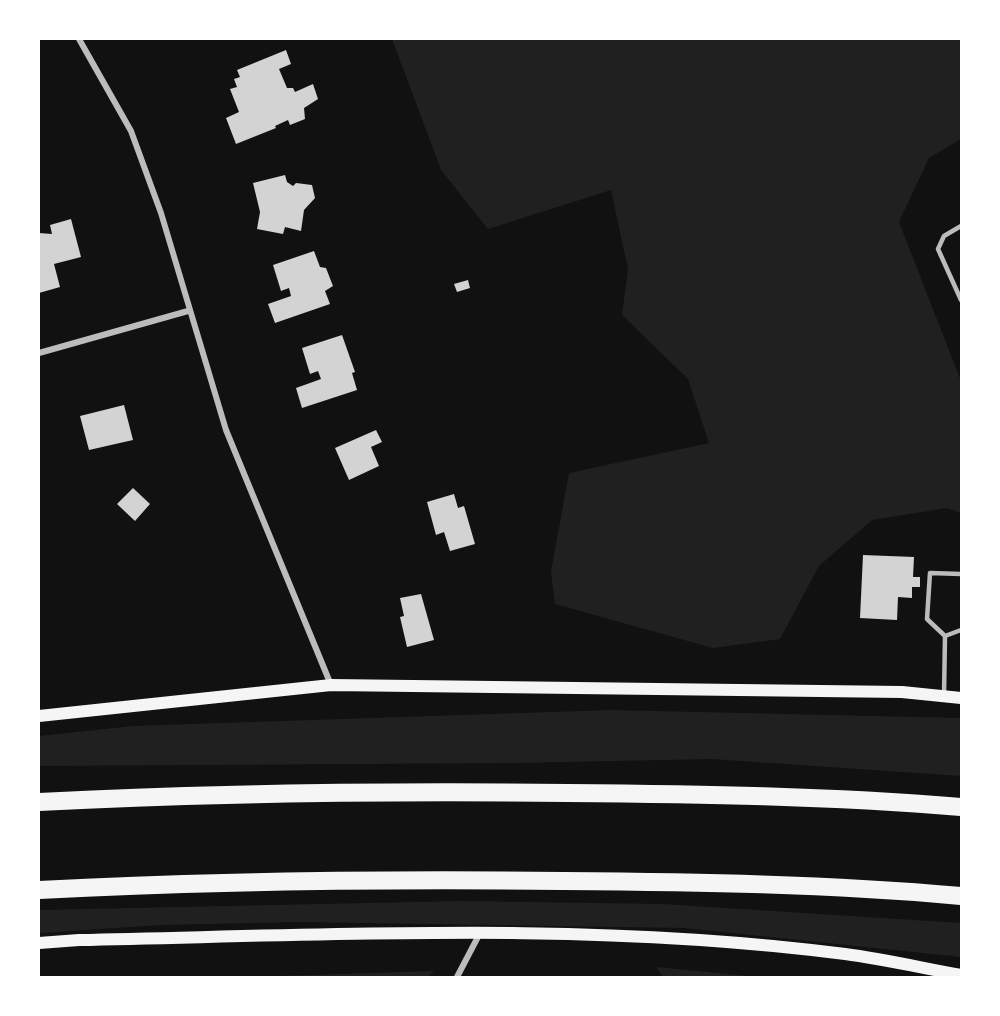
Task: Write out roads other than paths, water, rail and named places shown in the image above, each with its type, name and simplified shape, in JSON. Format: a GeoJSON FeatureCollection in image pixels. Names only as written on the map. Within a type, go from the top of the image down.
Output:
{"type":"FeatureCollection","features":[{"type":"Feature","properties":{"kind":"highway"},"geometry":{"type":"LineString","coordinates":[[39,802],[170,795],[436,792],[700,794],[961,807]]}},
{"type":"Feature","properties":{"kind":"highway"},"geometry":{"type":"LineString","coordinates":[[39,890],[173,883],[436,879],[698,882],[961,896]]}},
{"type":"Feature","properties":{"kind":"main road"},"geometry":{"type":"LineString","coordinates":[[39,716],[331,685],[902,692],[961,698]]}},
{"type":"Feature","properties":{"kind":"main road"},"geometry":{"type":"LineString","coordinates":[[39,943],[91,939],[480,933],[677,939],[845,954],[961,975]]}},
{"type":"Feature","properties":{"kind":"street"},"geometry":{"type":"LineString","coordinates":[[80,39],[131,131],[161,213],[188,311],[226,430],[331,685]]}},
{"type":"Feature","properties":{"kind":"street"},"geometry":{"type":"LineString","coordinates":[[39,353],[188,311]]}},
{"type":"Feature","properties":{"kind":"street"},"geometry":{"type":"LineString","coordinates":[[457,977],[480,933]]}},
{"type":"Feature","properties":{"kind":"lane"},"geometry":{"type":"LineString","coordinates":[[961,226],[944,236],[938,249],[961,300]]}},
{"type":"Feature","properties":{"kind":"lane"},"geometry":{"type":"LineString","coordinates":[[944,696],[945,636],[927,619],[930,573],[961,574]]}},
{"type":"Feature","properties":{"kind":"lane"},"geometry":{"type":"LineString","coordinates":[[945,636],[961,630]]}}]}
